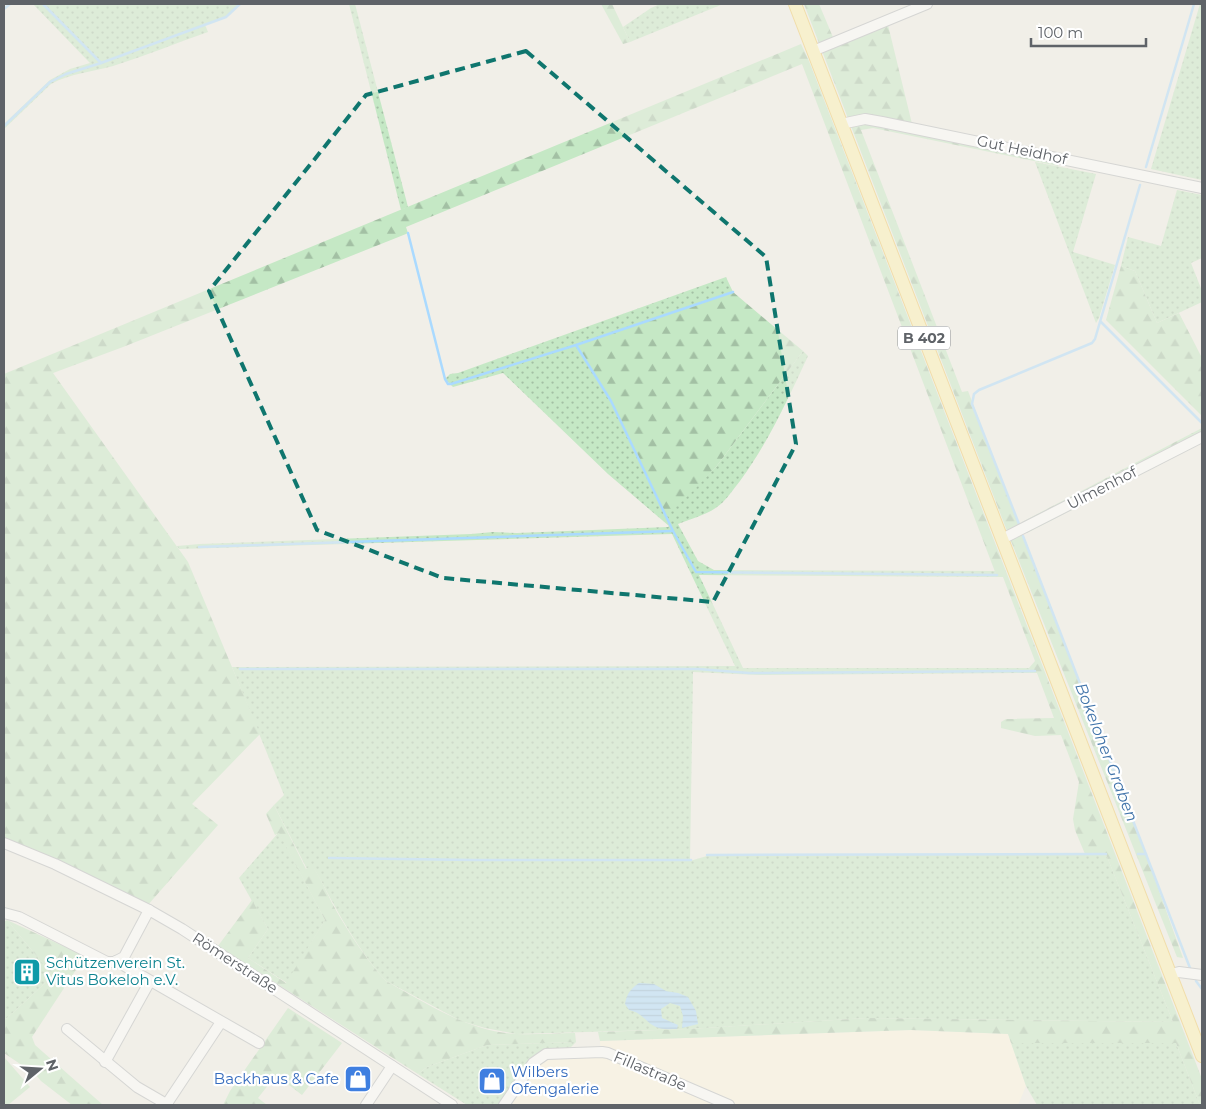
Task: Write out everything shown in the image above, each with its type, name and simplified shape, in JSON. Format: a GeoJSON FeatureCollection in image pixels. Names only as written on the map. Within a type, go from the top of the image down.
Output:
{"type":"FeatureCollection","features":[{"type":"Feature","properties":{"kind":"main road","name":"B 402"},"geometry":{"type":"LineString","coordinates":[[795,4],[1202,1056]]}},
{"type":"Feature","properties":{"kind":"street"},"geometry":{"type":"LineString","coordinates":[[813,50],[927,4]]}},
{"type":"Feature","properties":{"kind":"street","name":"Gut Heidhof"},"geometry":{"type":"LineString","coordinates":[[841,124],[865,119],[882,122],[1202,188]]}},
{"type":"Feature","properties":{"kind":"street","name":"Ulmenhof"},"geometry":{"type":"LineString","coordinates":[[1002,539],[1202,437]]}},
{"type":"Feature","properties":{"kind":"street","name":"Römerstraße"},"geometry":{"type":"LineString","coordinates":[[4,843],[54,864],[149,910],[216,950],[452,1105]]}},
{"type":"Feature","properties":{"kind":"street"},"geometry":{"type":"LineString","coordinates":[[116,962],[124,956],[149,910]]}},
{"type":"Feature","properties":{"kind":"street"},"geometry":{"type":"LineString","coordinates":[[4,913],[34,924],[107,962],[116,962],[259,1044]]}},
{"type":"Feature","properties":{"kind":"street"},"geometry":{"type":"LineString","coordinates":[[1171,974],[1179,972],[1202,975]]}},
{"type":"Feature","properties":{"kind":"street"},"geometry":{"type":"LineString","coordinates":[[105,1062],[150,981]]}},
{"type":"Feature","properties":{"kind":"street"},"geometry":{"type":"LineString","coordinates":[[67,1029],[137,1087],[167,1105],[221,1022]]}},
{"type":"Feature","properties":{"kind":"street","name":"Fillastraße"},"geometry":{"type":"LineString","coordinates":[[504,1105],[539,1057],[546,1054],[602,1052],[729,1105]]}},
{"type":"Feature","properties":{"kind":"street"},"geometry":{"type":"LineString","coordinates":[[366,1105],[392,1066]]}},
{"type":"Feature","properties":{"kind":"highlighted area"},"geometry":{"type":"Polygon","coordinates":[[[526,51],[766,257],[796,444],[713,602],[443,578],[317,530],[209,291],[366,95],[526,51]]]}},
{"type":"Feature","properties":{"kind":"shaded area"},"geometry":{"type":"Polygon","coordinates":[[[911,1030],[1008,1034],[1026,1086],[1018,1105],[510,1105],[529,1076],[549,1056],[601,1055],[600,1041],[911,1030]]]}},
{"type":"Feature","properties":{"kind":"green space"},"geometry":{"type":"Polygon","coordinates":[[[33,4],[240,4],[226,17],[205,25],[208,32],[125,62],[74,75],[51,84],[4,129],[4,124],[50,80],[70,69],[90,63],[33,4]]]}},
{"type":"Feature","properties":{"kind":"green space"},"geometry":{"type":"Polygon","coordinates":[[[349,4],[355,4],[408,207],[401,210],[349,4]]]}},
{"type":"Feature","properties":{"kind":"green space"},"geometry":{"type":"Polygon","coordinates":[[[601,4],[612,4],[630,42],[623,44],[601,4]]]}},
{"type":"Feature","properties":{"kind":"green space"},"geometry":{"type":"Polygon","coordinates":[[[660,4],[723,4],[630,42],[623,27],[660,4]]]}},
{"type":"Feature","properties":{"kind":"green space"},"geometry":{"type":"Polygon","coordinates":[[[804,4],[819,4],[835,42],[887,21],[913,128],[1060,158],[1058,166],[873,128],[861,130],[962,392],[968,391],[1146,854],[1183,958],[1177,957],[1009,536],[804,4]]]}},
{"type":"Feature","properties":{"kind":"green space"},"geometry":{"type":"Polygon","coordinates":[[[1200,4],[1202,4],[1202,180],[1151,169],[1200,4]]]}},
{"type":"Feature","properties":{"kind":"green space"},"geometry":{"type":"Polygon","coordinates":[[[801,44],[1202,1079],[1202,1105],[1200,1105],[1176,1043],[1011,1043],[1008,1034],[911,1030],[600,1041],[598,1032],[689,1029],[867,1018],[1173,1022],[1106,854],[1085,854],[1075,830],[1073,819],[1079,782],[1061,735],[1035,736],[1001,728],[1001,722],[1006,719],[1054,718],[1037,673],[1030,673],[1029,668],[1035,661],[1003,577],[997,577],[802,64],[406,227],[408,233],[406,234],[53,373],[188,562],[260,734],[192,804],[218,825],[147,906],[4,841],[4,374],[801,44]]]}},
{"type":"Feature","properties":{"kind":"green space"},"geometry":{"type":"Polygon","coordinates":[[[1035,162],[1096,174],[1073,252],[1115,265],[1096,323],[1035,162]]]}},
{"type":"Feature","properties":{"kind":"green space"},"geometry":{"type":"Polygon","coordinates":[[[1177,190],[1202,195],[1202,258],[1191,263],[1202,291],[1202,302],[1157,323],[1135,271],[1121,266],[1128,237],[1161,246],[1177,190]]]}},
{"type":"Feature","properties":{"kind":"green space"},"geometry":{"type":"Polygon","coordinates":[[[1121,266],[1135,271],[1157,323],[1179,313],[1202,358],[1202,416],[1106,320],[1121,266]]]}},
{"type":"Feature","properties":{"kind":"green space"},"geometry":{"type":"Polygon","coordinates":[[[726,277],[733,292],[576,345],[611,401],[666,515],[716,467],[803,351],[808,356],[769,436],[740,481],[725,500],[713,510],[678,524],[698,561],[714,570],[995,571],[997,577],[699,575],[743,668],[1029,668],[1030,673],[759,675],[693,672],[690,861],[707,856],[1106,854],[1173,1022],[867,1018],[689,1029],[516,1034],[461,1021],[386,981],[357,944],[312,866],[307,869],[274,805],[284,795],[232,667],[735,666],[672,534],[179,549],[177,546],[493,532],[517,533],[668,527],[608,474],[503,373],[453,387],[445,379],[450,374],[458,373],[726,277]]]}},
{"type":"Feature","properties":{"kind":"green space"},"geometry":{"type":"Polygon","coordinates":[[[733,292],[803,351],[716,467],[666,516],[611,401],[576,345],[733,292]]]}},
{"type":"Feature","properties":{"kind":"green space"},"geometry":{"type":"Polygon","coordinates":[[[1202,428],[1202,443],[1027,533],[1022,522],[1202,428]]]}},
{"type":"Feature","properties":{"kind":"green space"},"geometry":{"type":"Polygon","coordinates":[[[274,805],[306,869],[312,865],[350,933],[371,964],[386,981],[448,1015],[482,1028],[517,1034],[575,1033],[576,1042],[487,1045],[427,1067],[418,1074],[218,946],[252,900],[268,929],[248,958],[286,983],[325,920],[279,833],[275,835],[266,814],[274,805]]]}},
{"type":"Feature","properties":{"kind":"green space"},"geometry":{"type":"Polygon","coordinates":[[[279,832],[325,920],[287,983],[248,958],[268,929],[239,878],[279,832]]]}},
{"type":"Feature","properties":{"kind":"green space"},"geometry":{"type":"Polygon","coordinates":[[[7,920],[53,976],[6,1019],[4,1016],[4,922],[7,920]]]}},
{"type":"Feature","properties":{"kind":"green space"},"geometry":{"type":"Polygon","coordinates":[[[7,920],[85,956],[32,1037],[35,1045],[103,1105],[72,1105],[41,1081],[35,1074],[4,1053],[4,1016],[6,1019],[53,976],[7,920]]]}},
{"type":"Feature","properties":{"kind":"green space"},"geometry":{"type":"Polygon","coordinates":[[[288,1008],[342,1043],[302,1095],[276,1075],[258,1098],[267,1105],[223,1105],[230,1091],[288,1008]]]}},
{"type":"Feature","properties":{"kind":"green space"},"geometry":{"type":"Polygon","coordinates":[[[576,1042],[568,1050],[539,1054],[531,1060],[498,1105],[467,1105],[418,1074],[427,1067],[487,1045],[576,1042]]]}},
{"type":"Feature","properties":{"kind":"green space"},"geometry":{"type":"Polygon","coordinates":[[[1011,1043],[1176,1043],[1200,1105],[1037,1105],[1026,1086],[1011,1043]]]}},
{"type":"Feature","properties":{"kind":"green space"},"geometry":{"type":"Polygon","coordinates":[[[4,1057],[30,1087],[8,1105],[4,1105],[4,1057]]]}},
{"type":"Feature","properties":{"kind":"water"},"geometry":{"type":"Polygon","coordinates":[[[639,983],[654,984],[666,991],[688,997],[696,1011],[698,1024],[682,1028],[683,1016],[680,1006],[670,1003],[661,1009],[662,1018],[678,1025],[677,1029],[658,1028],[638,1013],[629,1010],[625,1004],[627,997],[631,990],[639,983]]]}},
{"type":"Feature","properties":{"kind":"waterway"},"geometry":{"type":"LineString","coordinates":[[4,9],[10,4]]}},
{"type":"Feature","properties":{"kind":"waterway"},"geometry":{"type":"LineString","coordinates":[[43,4],[101,63],[226,17],[240,4]]}},
{"type":"Feature","properties":{"kind":"waterway","name":"Bokeloher Graben"},"geometry":{"type":"LineString","coordinates":[[1146,167],[1194,4]]}},
{"type":"Feature","properties":{"kind":"waterway"},"geometry":{"type":"LineString","coordinates":[[4,126],[50,82],[66,74],[101,63]]}},
{"type":"Feature","properties":{"kind":"waterway","name":"Bokeloher Graben"},"geometry":{"type":"LineString","coordinates":[[1019,524],[972,404],[974,394],[979,390],[1092,343],[1095,339],[1140,185]]}},
{"type":"Feature","properties":{"kind":"waterway"},"geometry":{"type":"LineString","coordinates":[[408,233],[445,379],[448,384],[576,345],[733,292]]}},
{"type":"Feature","properties":{"kind":"waterway"},"geometry":{"type":"LineString","coordinates":[[1101,322],[1202,423]]}},
{"type":"Feature","properties":{"kind":"waterway"},"geometry":{"type":"LineString","coordinates":[[576,345],[611,401],[673,531],[696,572],[997,575]]}},
{"type":"Feature","properties":{"kind":"waterway"},"geometry":{"type":"LineString","coordinates":[[199,547],[673,531]]}},
{"type":"Feature","properties":{"kind":"waterway","name":"Bokeloher Graben"},"geometry":{"type":"LineString","coordinates":[[1023,536],[1190,968]]}},
{"type":"Feature","properties":{"kind":"waterway"},"geometry":{"type":"LineString","coordinates":[[240,669],[698,669],[749,673],[1035,671]]}},
{"type":"Feature","properties":{"kind":"waterway"},"geometry":{"type":"LineString","coordinates":[[707,855],[1106,854]]}},
{"type":"Feature","properties":{"kind":"waterway","name":"Bokeloher Graben"},"geometry":{"type":"LineString","coordinates":[[1138,854],[1146,854]]}},
{"type":"Feature","properties":{"kind":"waterway"},"geometry":{"type":"LineString","coordinates":[[329,858],[691,860]]}},
{"type":"Feature","properties":{"kind":"waterway","name":"Bokeloher Graben"},"geometry":{"type":"LineString","coordinates":[[1196,981],[1202,989]]}},
{"type":"Feature","properties":{"kind":"place","name":"Schützenverein St. Vitus Bokeloh e.V."},"geometry":{"type":"Point","coordinates":[27,972]}},
{"type":"Feature","properties":{"kind":"place","name":"Backhaus & Cafe"},"geometry":{"type":"Point","coordinates":[358,1079]}},
{"type":"Feature","properties":{"kind":"place","name":"Wilbers Ofengalerie"},"geometry":{"type":"Point","coordinates":[492,1081]}}]}
